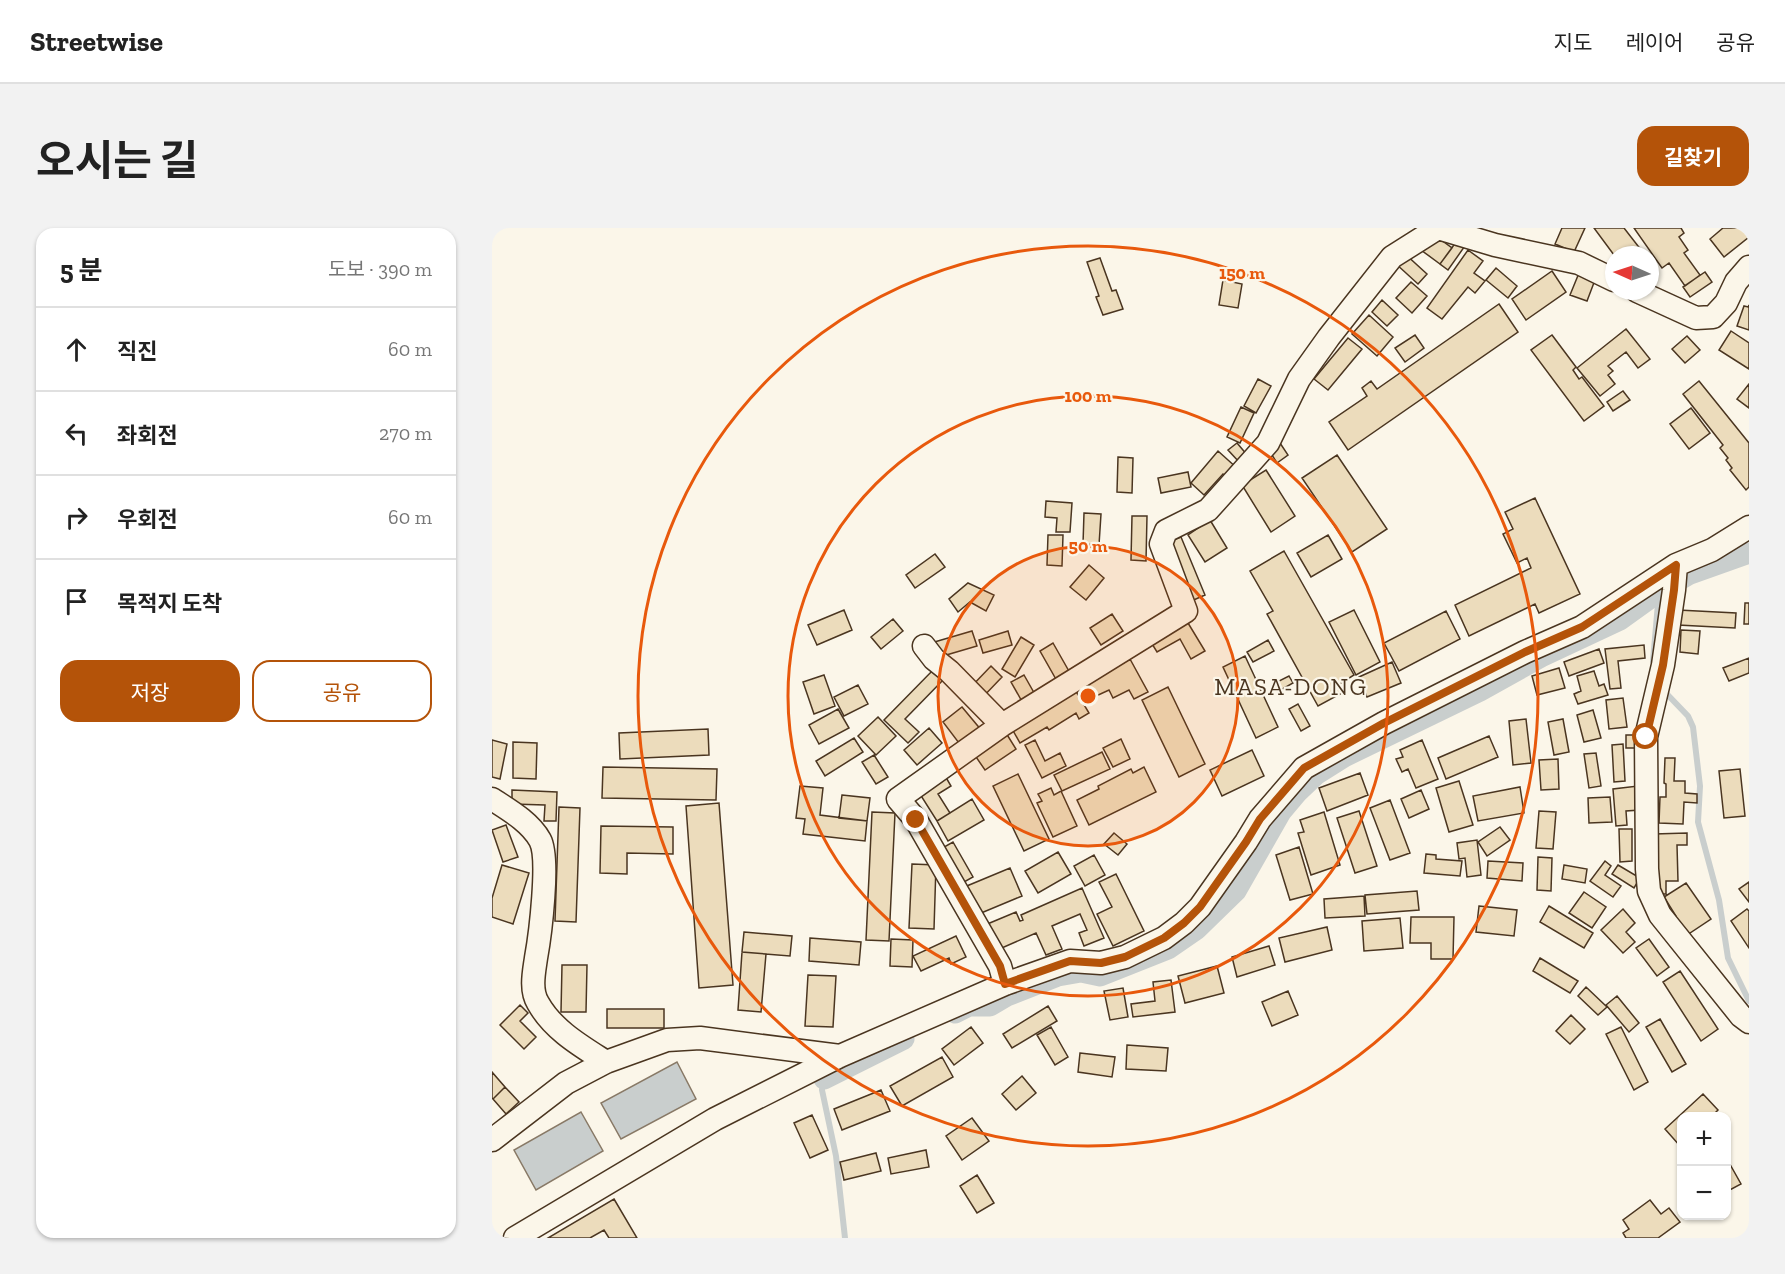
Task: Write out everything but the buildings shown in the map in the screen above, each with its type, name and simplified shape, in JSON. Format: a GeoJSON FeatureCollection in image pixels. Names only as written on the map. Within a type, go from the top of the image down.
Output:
{"type":"FeatureCollection","features":[{"type":"Feature","properties":{"kind":"street"},"geometry":{"type":"LineString","coordinates":[[1005,984],[1000,966],[916,820],[898,799],[1002,725],[1186,610],[1161,544],[1166,531],[1208,510],[1268,443],[1299,379],[1392,257],[1438,228],[1495,245],[1579,263],[1605,276]]}},
{"type":"Feature","properties":{"kind":"street"},"geometry":{"type":"LineString","coordinates":[[1657,300],[1696,318],[1713,317],[1726,303],[1736,282],[1749,267]]}},
{"type":"Feature","properties":{"kind":"street"},"geometry":{"type":"LineString","coordinates":[[515,1238],[715,1119],[840,1056],[1005,984],[1070,961],[1101,963],[1125,957],[1164,938],[1200,907],[1260,819],[1304,768],[1384,723],[1505,662],[1582,627],[1676,576],[1749,527]]}},
{"type":"Feature","properties":{"kind":"street"},"geometry":{"type":"LineString","coordinates":[[1676,576],[1663,665],[1646,737],[1649,891],[1660,915],[1741,1016],[1749,1022]]}},
{"type":"Feature","properties":{"kind":"street"},"geometry":{"type":"LineString","coordinates":[[924,646],[934,659],[949,671],[1002,725]]}},
{"type":"Feature","properties":{"kind":"street"},"geometry":{"type":"LineString","coordinates":[[492,799],[530,827],[542,842],[544,870],[542,923],[533,985],[537,1002],[564,1034],[606,1062]]}},
{"type":"Feature","properties":{"kind":"street"},"geometry":{"type":"LineString","coordinates":[[492,1140],[566,1083],[606,1062],[667,1040],[700,1038],[840,1056]]}},
{"type":"Feature","properties":{"kind":"shaded area"},"geometry":{"type":"Polygon","coordinates":[[[677,1062],[696,1099],[621,1139],[601,1103],[677,1062]]]}},
{"type":"Feature","properties":{"kind":"shaded area"},"geometry":{"type":"Polygon","coordinates":[[[581,1112],[603,1151],[536,1190],[514,1150],[581,1112]]]}},
{"type":"Feature","properties":{"kind":"waterway"},"geometry":{"type":"LineString","coordinates":[[955,1013],[969,1006],[990,1006],[1007,996],[1058,976],[1081,972],[1100,976],[1168,949],[1197,929],[1236,891],[1281,812],[1317,774],[1344,757],[1480,691],[1541,657],[1620,620],[1659,592],[1690,574],[1749,553]]}},
{"type":"Feature","properties":{"kind":"waterway"},"geometry":{"type":"LineString","coordinates":[[1653,661],[1659,592]]}},
{"type":"Feature","properties":{"kind":"waterway"},"geometry":{"type":"LineString","coordinates":[[1664,691],[1688,716],[1693,727],[1700,786],[1698,822],[1719,900],[1728,958],[1749,1001]]}},
{"type":"Feature","properties":{"kind":"waterway"},"geometry":{"type":"LineString","coordinates":[[824,1079],[904,1039]]}},
{"type":"Feature","properties":{"kind":"waterway"},"geometry":{"type":"LineString","coordinates":[[824,1079],[822,1090],[836,1156],[845,1238]]}},
{"type":"Feature","properties":{"kind":"district","name":"MASA-DONG"},"geometry":{"type":"Point","coordinates":[1291,686]}},
{"type":"Feature","properties":{"kind":"route"},"geometry":{"type":"LineString","coordinates":[[916,820],[1000,966],[1005,984],[1070,961],[1101,963],[1125,957],[1164,938],[1200,907],[1260,819],[1304,768],[1384,723],[1525,652],[1582,627],[1676,565],[1663,665],[1646,737]]}}]}
